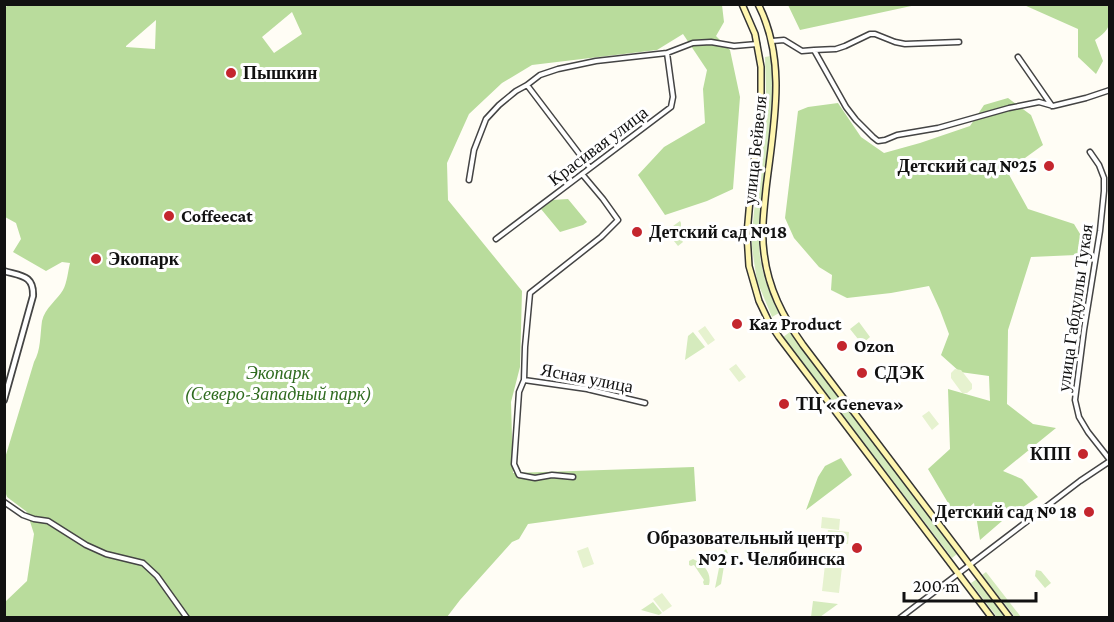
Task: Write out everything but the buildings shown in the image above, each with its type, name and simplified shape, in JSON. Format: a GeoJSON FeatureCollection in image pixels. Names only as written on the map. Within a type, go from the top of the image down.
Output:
{"type":"FeatureCollection","features":[{"type":"Feature","properties":{"kind":"main road","name":"улица Бейвеля"},"geometry":{"type":"LineString","coordinates":[[742,4],[758,44],[761,67],[761,99],[747,250],[754,286],[762,309],[774,329],[992,618]]}},
{"type":"Feature","properties":{"kind":"main road","name":"улица Бейвеля"},"geometry":{"type":"LineString","coordinates":[[758,4],[768,25],[776,63],[777,94],[763,215],[763,244],[769,281],[778,304],[803,345],[1010,618]]}},
{"type":"Feature","properties":{"kind":"main road"},"geometry":{"type":"LineString","coordinates":[[758,44],[772,41]]}},
{"type":"Feature","properties":{"kind":"main road"},"geometry":{"type":"LineString","coordinates":[[774,329],[787,321]]}},
{"type":"Feature","properties":{"kind":"street"},"geometry":{"type":"LineString","coordinates":[[772,41],[784,40],[802,51],[836,49],[870,34],[880,34],[895,42],[905,44],[959,42]]}},
{"type":"Feature","properties":{"kind":"street"},"geometry":{"type":"LineString","coordinates":[[469,180],[474,150],[486,119],[516,91],[540,75],[596,61],[667,53],[693,43],[711,42],[734,46],[758,44]]}},
{"type":"Feature","properties":{"kind":"street"},"geometry":{"type":"LineString","coordinates":[[814,50],[846,107],[878,141],[897,135],[938,128],[1009,108],[1039,102],[1053,106],[1110,90]]}},
{"type":"Feature","properties":{"kind":"street","name":"Красивая улица"},"geometry":{"type":"LineString","coordinates":[[496,239],[670,107],[673,98],[667,53]]}},
{"type":"Feature","properties":{"kind":"street"},"geometry":{"type":"LineString","coordinates":[[1018,57],[1053,106]]}},
{"type":"Feature","properties":{"kind":"street"},"geometry":{"type":"LineString","coordinates":[[527,85],[590,168]]}},
{"type":"Feature","properties":{"kind":"street","name":"улица Габдуллы Тукая"},"geometry":{"type":"LineString","coordinates":[[1090,152],[1104,178],[1104,191],[1075,400],[1079,417],[1110,461]]}},
{"type":"Feature","properties":{"kind":"street"},"geometry":{"type":"LineString","coordinates":[[573,477],[552,475],[535,478],[519,475],[514,464],[519,392],[524,381],[530,293],[617,222],[617,218],[582,174]]}},
{"type":"Feature","properties":{"kind":"street"},"geometry":{"type":"LineString","coordinates":[[4,271],[28,278],[32,282],[33,289],[4,400]]}},
{"type":"Feature","properties":{"kind":"street","name":"Ясная улица"},"geometry":{"type":"LineString","coordinates":[[524,381],[587,389],[645,403]]}},
{"type":"Feature","properties":{"kind":"street"},"geometry":{"type":"LineString","coordinates":[[900,618],[1110,461]]}},
{"type":"Feature","properties":{"kind":"street"},"geometry":{"type":"LineString","coordinates":[[4,502],[23,515],[48,521],[86,545],[106,554],[142,563],[157,576],[187,618]]}},
{"type":"Feature","properties":{"kind":"green space","name":"Экопарк (Северо-Западный парк)"},"geometry":{"type":"Polygon","coordinates":[[[9,4],[722,5],[724,22],[716,36],[730,50],[740,97],[733,189],[707,201],[665,215],[638,175],[664,147],[705,123],[703,89],[707,70],[683,34],[657,50],[532,65],[502,83],[469,114],[447,163],[448,200],[522,291],[520,367],[511,402],[513,473],[694,467],[696,501],[528,524],[519,539],[512,542],[447,617],[5,618],[5,602],[27,581],[34,534],[27,512],[7,497],[5,458],[38,352],[42,321],[48,308],[63,290],[70,263],[62,262],[46,271],[13,252],[21,239],[16,223],[5,217],[5,8],[9,4]],[[292,12],[262,37],[274,53],[302,34],[292,12]],[[156,20],[126,46],[126,47],[155,49],[156,20]]]}},
{"type":"Feature","properties":{"kind":"green space"},"geometry":{"type":"Polygon","coordinates":[[[788,5],[916,5],[800,30],[788,5]]]}},
{"type":"Feature","properties":{"kind":"green space"},"geometry":{"type":"Polygon","coordinates":[[[1024,5],[1109,5],[1109,25],[1095,40],[1103,61],[1096,74],[1078,57],[1078,29],[1024,5]]]}},
{"type":"Feature","properties":{"kind":"green space"},"geometry":{"type":"Polygon","coordinates":[[[771,56],[772,104],[759,239],[763,272],[779,313],[772,317],[757,281],[752,248],[766,91],[765,57],[771,56]]]}},
{"type":"Feature","properties":{"kind":"green space"},"geometry":{"type":"Polygon","coordinates":[[[1008,98],[1031,115],[1043,145],[1007,171],[1028,209],[1074,224],[1088,247],[1076,255],[1031,257],[1008,330],[1007,404],[1033,424],[1056,428],[1003,471],[1022,479],[1038,497],[1002,521],[980,540],[974,503],[957,518],[928,469],[950,449],[948,389],[990,401],[989,376],[960,372],[941,355],[949,334],[929,286],[847,298],[831,290],[832,275],[819,267],[794,238],[785,218],[798,111],[808,107],[838,103],[861,137],[884,153],[970,126],[984,105],[1008,98]]]}},
{"type":"Feature","properties":{"kind":"green space"},"geometry":{"type":"Polygon","coordinates":[[[568,199],[587,222],[560,232],[541,209],[552,200],[568,199]]]}},
{"type":"Feature","properties":{"kind":"green space"},"geometry":{"type":"Polygon","coordinates":[[[680,221],[681,228],[678,235],[683,242],[678,246],[666,231],[680,221]]]}},
{"type":"Feature","properties":{"kind":"green space"},"geometry":{"type":"Polygon","coordinates":[[[859,322],[870,337],[862,344],[850,329],[859,322]]]}},
{"type":"Feature","properties":{"kind":"green space"},"geometry":{"type":"Polygon","coordinates":[[[705,326],[715,340],[708,345],[698,331],[705,326]]]}},
{"type":"Feature","properties":{"kind":"green space"},"geometry":{"type":"Polygon","coordinates":[[[693,332],[705,347],[685,360],[688,336],[693,332]]]}},
{"type":"Feature","properties":{"kind":"green space"},"geometry":{"type":"Polygon","coordinates":[[[790,332],[957,554],[952,558],[783,337],[790,332]]]}},
{"type":"Feature","properties":{"kind":"green space"},"geometry":{"type":"Polygon","coordinates":[[[736,364],[746,377],[739,382],[729,369],[736,364]]]}},
{"type":"Feature","properties":{"kind":"green space"},"geometry":{"type":"Polygon","coordinates":[[[955,369],[961,370],[972,384],[972,389],[967,393],[962,393],[951,378],[951,373],[955,369]]]}},
{"type":"Feature","properties":{"kind":"green space"},"geometry":{"type":"Polygon","coordinates":[[[929,411],[939,424],[932,430],[922,416],[929,411]]]}},
{"type":"Feature","properties":{"kind":"green space"},"geometry":{"type":"Polygon","coordinates":[[[841,458],[852,475],[806,510],[818,477],[825,466],[841,458]]]}},
{"type":"Feature","properties":{"kind":"green space"},"geometry":{"type":"Polygon","coordinates":[[[822,517],[840,519],[839,530],[821,528],[822,517]]]}},
{"type":"Feature","properties":{"kind":"green space"},"geometry":{"type":"Polygon","coordinates":[[[828,530],[849,532],[848,544],[827,542],[828,530]]]}},
{"type":"Feature","properties":{"kind":"green space"},"geometry":{"type":"Polygon","coordinates":[[[588,547],[594,564],[583,568],[577,551],[588,547]]]}},
{"type":"Feature","properties":{"kind":"green space"},"geometry":{"type":"Polygon","coordinates":[[[726,549],[728,553],[721,584],[715,588],[722,553],[726,549]]]}},
{"type":"Feature","properties":{"kind":"green space"},"geometry":{"type":"Polygon","coordinates":[[[826,556],[843,558],[839,593],[822,591],[826,556]]]}},
{"type":"Feature","properties":{"kind":"green space"},"geometry":{"type":"Polygon","coordinates":[[[693,559],[706,569],[709,585],[704,585],[704,580],[694,565],[689,565],[689,561],[693,559]]]}},
{"type":"Feature","properties":{"kind":"green space"},"geometry":{"type":"Polygon","coordinates":[[[1036,570],[1041,571],[1051,583],[1045,588],[1035,576],[1036,570]]]}},
{"type":"Feature","properties":{"kind":"green space"},"geometry":{"type":"Polygon","coordinates":[[[986,572],[1021,617],[1015,617],[982,575],[986,572]]]}},
{"type":"Feature","properties":{"kind":"green space"},"geometry":{"type":"Polygon","coordinates":[[[977,579],[1006,617],[997,617],[971,583],[977,579]]]}},
{"type":"Feature","properties":{"kind":"green space"},"geometry":{"type":"Polygon","coordinates":[[[662,593],[672,606],[663,612],[653,599],[662,593]]]}},
{"type":"Feature","properties":{"kind":"green space"},"geometry":{"type":"Polygon","coordinates":[[[813,601],[838,604],[820,617],[811,617],[813,601]]]}},
{"type":"Feature","properties":{"kind":"green space"},"geometry":{"type":"Polygon","coordinates":[[[653,602],[662,613],[659,615],[641,610],[653,602]]]}},
{"type":"Feature","properties":{"kind":"place","name":"Пышкин"},"geometry":{"type":"Point","coordinates":[231,73]}},
{"type":"Feature","properties":{"kind":"place","name":"Детский сад №25"},"geometry":{"type":"Point","coordinates":[1049,166]}},
{"type":"Feature","properties":{"kind":"place","name":"Coffeecat"},"geometry":{"type":"Point","coordinates":[169,216]}},
{"type":"Feature","properties":{"kind":"place","name":"Детский сaд №18"},"geometry":{"type":"Point","coordinates":[637,232]}},
{"type":"Feature","properties":{"kind":"place","name":"Экопарк"},"geometry":{"type":"Point","coordinates":[96,259]}},
{"type":"Feature","properties":{"kind":"place","name":"Kaz Product"},"geometry":{"type":"Point","coordinates":[737,324]}},
{"type":"Feature","properties":{"kind":"place","name":"Ozon"},"geometry":{"type":"Point","coordinates":[842,346]}},
{"type":"Feature","properties":{"kind":"place","name":"СДЭК"},"geometry":{"type":"Point","coordinates":[862,373]}},
{"type":"Feature","properties":{"kind":"place","name":"ТЦ «Geneva»"},"geometry":{"type":"Point","coordinates":[784,404]}},
{"type":"Feature","properties":{"kind":"place","name":"КПП"},"geometry":{"type":"Point","coordinates":[1083,454]}},
{"type":"Feature","properties":{"kind":"place","name":"Детский сад № 18"},"geometry":{"type":"Point","coordinates":[1089,512]}},
{"type":"Feature","properties":{"kind":"place","name":"Образовательный центр №2 г. Челябинска"},"geometry":{"type":"Point","coordinates":[857,548]}}]}
